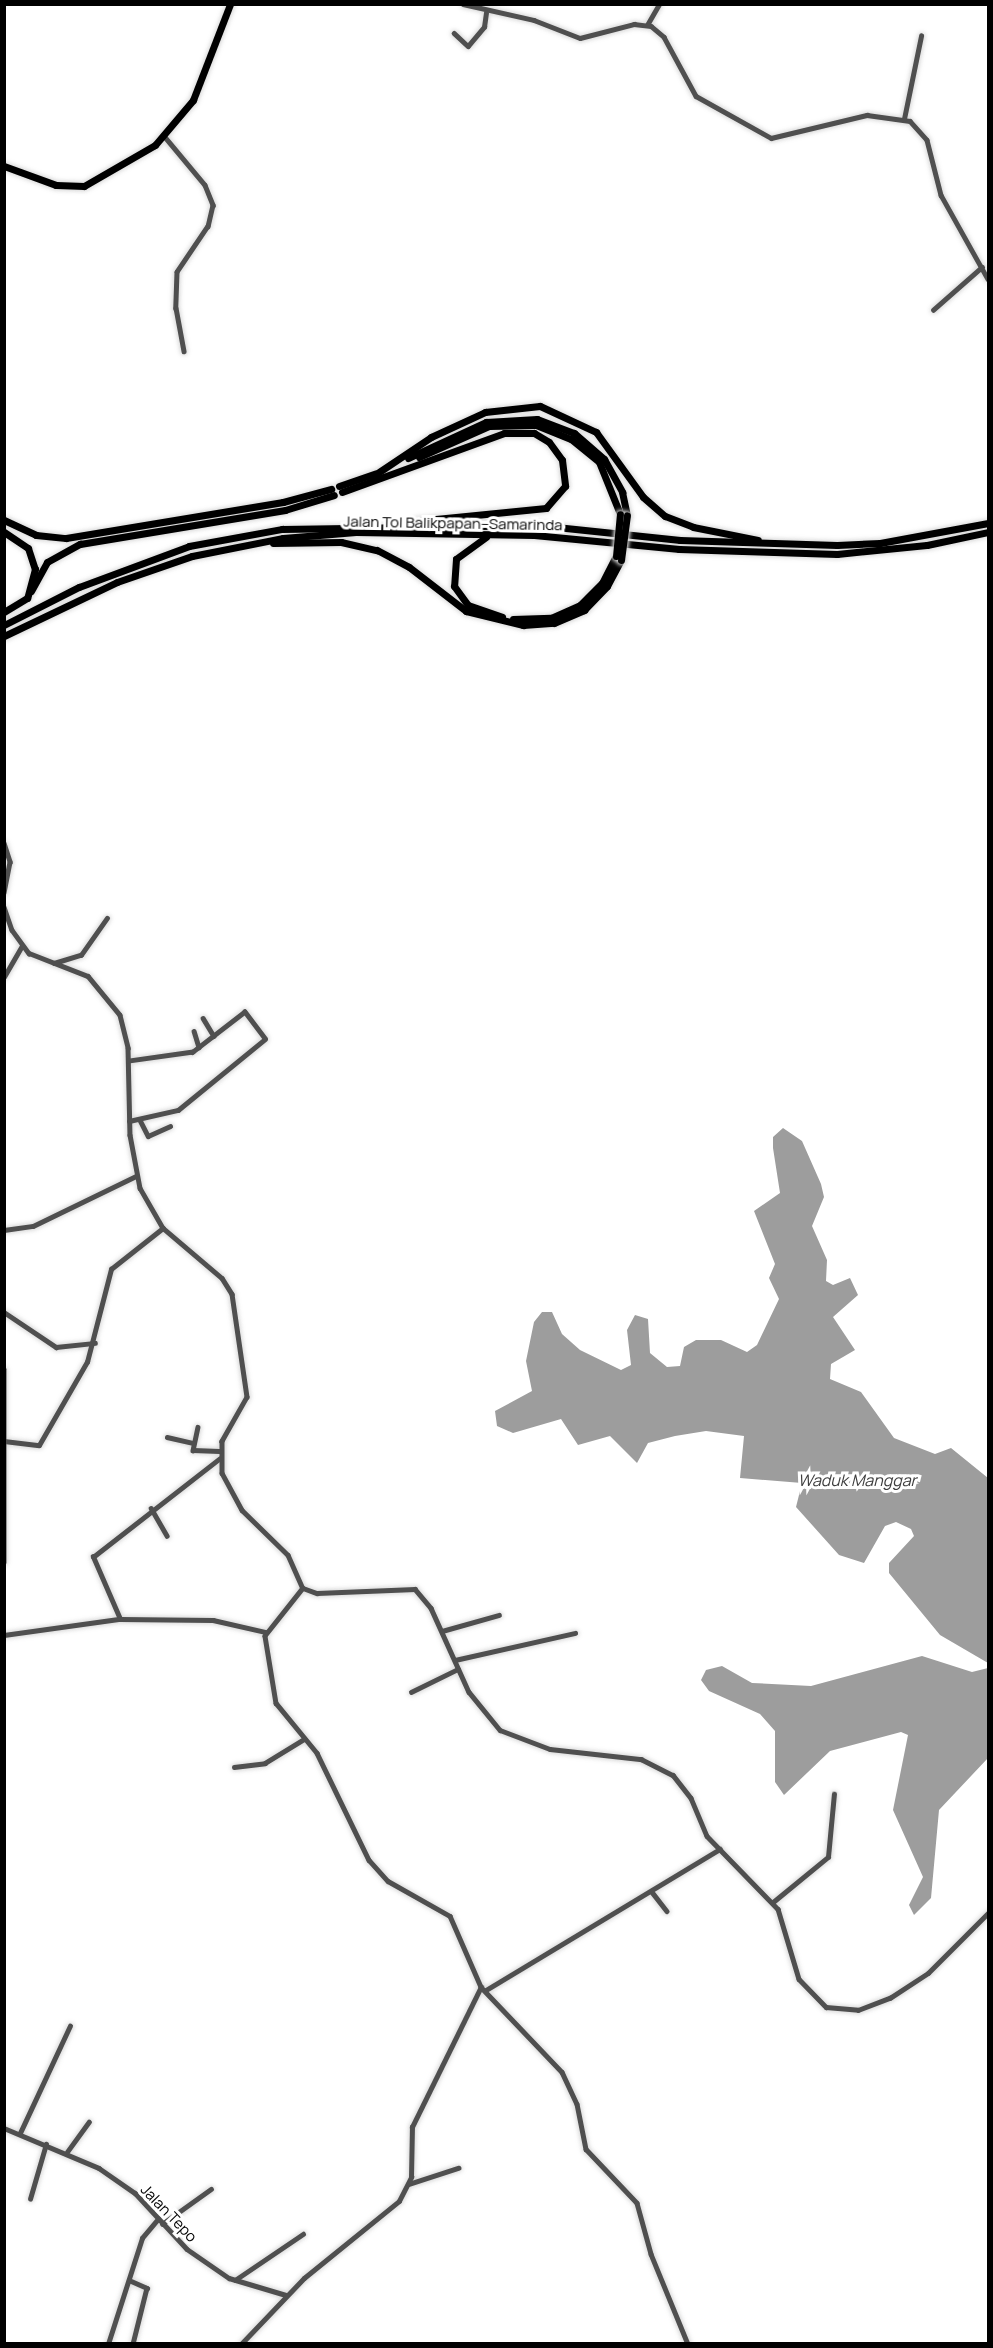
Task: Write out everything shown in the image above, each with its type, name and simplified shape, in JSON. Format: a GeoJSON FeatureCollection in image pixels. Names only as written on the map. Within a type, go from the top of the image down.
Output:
{"type":"FeatureCollection","features":[{"type":"Feature","properties":{"kind":"highway"},"geometry":{"type":"LineString","coordinates":[[4,166],[57,185],[84,186],[165,137],[204,80],[230,4]]}},
{"type":"Feature","properties":{"kind":"highway"},"geometry":{"type":"LineString","coordinates":[[380,474],[431,437],[485,412],[540,406],[596,432],[643,497],[665,516],[725,535],[803,544]]}},
{"type":"Feature","properties":{"kind":"highway"},"geometry":{"type":"LineString","coordinates":[[235,545],[341,542],[369,548],[409,567],[466,610],[523,625],[554,623],[584,610],[607,586],[619,558],[624,515],[599,462],[571,439],[536,425],[489,426],[340,489]]}},
{"type":"Feature","properties":{"kind":"highway"},"geometry":{"type":"LineString","coordinates":[[380,474],[518,432],[549,442],[566,474],[561,496],[533,512],[390,525]]}},
{"type":"Feature","properties":{"kind":"highway"},"geometry":{"type":"LineString","coordinates":[[4,520],[36,535],[66,538],[332,492],[285,510],[80,544],[52,557],[31,591],[4,612]]}},
{"type":"Feature","properties":{"kind":"highway","name":"Jalan Tol Balikpapan–Samarinda"},"geometry":{"type":"LineString","coordinates":[[4,625],[79,586],[189,546],[282,529],[390,525],[537,525],[680,540],[803,544],[880,543],[988,523]]}},
{"type":"Feature","properties":{"kind":"highway"},"geometry":{"type":"LineString","coordinates":[[4,532],[32,554],[31,591]]}},
{"type":"Feature","properties":{"kind":"highway","name":"Jalan Tol Balikpapan–Samarinda"},"geometry":{"type":"LineString","coordinates":[[4,636],[117,582],[235,545],[356,532],[494,534],[679,549],[837,554],[988,532]]}},
{"type":"Feature","properties":{"kind":"highway"},"geometry":{"type":"LineString","coordinates":[[494,534],[463,550],[452,576],[468,605],[506,618],[551,618],[580,605],[602,583],[619,558]]}},
{"type":"Feature","properties":{"kind":"street"},"geometry":{"type":"LineString","coordinates":[[463,4],[486,13],[534,20],[584,38],[647,25],[664,37],[696,96],[765,136],[781,139],[867,115],[904,119],[927,140],[941,195],[988,277]]}},
{"type":"Feature","properties":{"kind":"street"},"geometry":{"type":"LineString","coordinates":[[647,25],[659,4]]}},
{"type":"Feature","properties":{"kind":"street"},"geometry":{"type":"LineString","coordinates":[[454,33],[468,46],[484,27],[486,13]]}},
{"type":"Feature","properties":{"kind":"street"},"geometry":{"type":"LineString","coordinates":[[904,119],[921,36]]}},
{"type":"Feature","properties":{"kind":"street"},"geometry":{"type":"LineString","coordinates":[[165,137],[205,185],[213,205],[208,226],[177,272],[177,324],[184,351]]}},
{"type":"Feature","properties":{"kind":"street"},"geometry":{"type":"LineString","coordinates":[[933,310],[982,267]]}},
{"type":"Feature","properties":{"kind":"street"},"geometry":{"type":"LineString","coordinates":[[4,843],[10,862],[4,892]]}},
{"type":"Feature","properties":{"kind":"street"},"geometry":{"type":"LineString","coordinates":[[4,907],[22,946],[54,963],[88,976],[106,992],[120,1015],[129,1061],[129,1121],[136,1176],[163,1228],[222,1278],[232,1294],[247,1397],[219,1451],[219,1460],[242,1510],[285,1550],[303,1588],[317,1593],[416,1589],[442,1631],[458,1669],[480,1710],[510,1735],[550,1749],[641,1759],[667,1770],[685,1786],[707,1836],[773,1902],[799,1979],[812,1996],[836,2010],[871,2006],[906,1989],[988,1913]]}},
{"type":"Feature","properties":{"kind":"street"},"geometry":{"type":"LineString","coordinates":[[54,963],[81,956],[107,918]]}},
{"type":"Feature","properties":{"kind":"street"},"geometry":{"type":"LineString","coordinates":[[4,977],[22,946]]}},
{"type":"Feature","properties":{"kind":"street"},"geometry":{"type":"LineString","coordinates":[[129,1061],[199,1047],[245,1012],[266,1041],[174,1112],[129,1121]]}},
{"type":"Feature","properties":{"kind":"street"},"geometry":{"type":"LineString","coordinates":[[203,1018],[214,1036]]}},
{"type":"Feature","properties":{"kind":"street"},"geometry":{"type":"LineString","coordinates":[[194,1031],[199,1047]]}},
{"type":"Feature","properties":{"kind":"street"},"geometry":{"type":"LineString","coordinates":[[140,1120],[148,1136],[170,1126]]}},
{"type":"Feature","properties":{"kind":"street"},"geometry":{"type":"LineString","coordinates":[[4,1230],[33,1226],[136,1176]]}},
{"type":"Feature","properties":{"kind":"street"},"geometry":{"type":"LineString","coordinates":[[6,1441],[39,1445],[95,1343],[111,1269],[163,1228]]}},
{"type":"Feature","properties":{"kind":"street"},"geometry":{"type":"LineString","coordinates":[[4,1312],[56,1347],[95,1343]]}},
{"type":"Feature","properties":{"kind":"street"},"geometry":{"type":"LineString","coordinates":[[4,1369],[6,1441],[4,1562]]}},
{"type":"Feature","properties":{"kind":"street"},"geometry":{"type":"LineString","coordinates":[[198,1427],[193,1443],[195,1451],[219,1451]]}},
{"type":"Feature","properties":{"kind":"street"},"geometry":{"type":"LineString","coordinates":[[166,1437],[193,1443]]}},
{"type":"Feature","properties":{"kind":"street"},"geometry":{"type":"LineString","coordinates":[[120,1619],[93,1557],[151,1508],[219,1460]]}},
{"type":"Feature","properties":{"kind":"street"},"geometry":{"type":"LineString","coordinates":[[151,1508],[167,1536]]}},
{"type":"Feature","properties":{"kind":"street"},"geometry":{"type":"LineString","coordinates":[[303,1588],[266,1632],[274,1699],[317,1753],[347,1822],[379,1872],[459,1927],[483,1988],[562,2072],[586,2149],[632,2193],[688,2343]]}},
{"type":"Feature","properties":{"kind":"street"},"geometry":{"type":"LineString","coordinates":[[442,1631],[499,1615]]}},
{"type":"Feature","properties":{"kind":"street"},"geometry":{"type":"LineString","coordinates":[[4,1635],[120,1619],[213,1620],[266,1632]]}},
{"type":"Feature","properties":{"kind":"street"},"geometry":{"type":"LineString","coordinates":[[455,1660],[575,1633]]}},
{"type":"Feature","properties":{"kind":"street"},"geometry":{"type":"LineString","coordinates":[[411,1692],[458,1669]]}},
{"type":"Feature","properties":{"kind":"street"},"geometry":{"type":"LineString","coordinates":[[234,1767],[265,1763],[304,1739]]}},
{"type":"Feature","properties":{"kind":"street"},"geometry":{"type":"LineString","coordinates":[[773,1902],[828,1857],[834,1794]]}},
{"type":"Feature","properties":{"kind":"street"},"geometry":{"type":"LineString","coordinates":[[243,2342],[286,2295],[389,2211],[409,2184],[412,2127],[483,1988],[651,1892],[720,1849]]}},
{"type":"Feature","properties":{"kind":"street"},"geometry":{"type":"LineString","coordinates":[[651,1892],[667,1911]]}},
{"type":"Feature","properties":{"kind":"street"},"geometry":{"type":"LineString","coordinates":[[20,2133],[70,2026]]}},
{"type":"Feature","properties":{"kind":"street"},"geometry":{"type":"LineString","coordinates":[[67,2152],[90,2122]]}},
{"type":"Feature","properties":{"kind":"street","name":"Jalan Tepo"},"geometry":{"type":"LineString","coordinates":[[4,2128],[67,2152],[127,2187],[187,2249],[235,2280],[286,2295]]}},
{"type":"Feature","properties":{"kind":"street"},"geometry":{"type":"LineString","coordinates":[[30,2199],[46,2144]]}},
{"type":"Feature","properties":{"kind":"street"},"geometry":{"type":"LineString","coordinates":[[409,2184],[458,2168]]}},
{"type":"Feature","properties":{"kind":"street"},"geometry":{"type":"LineString","coordinates":[[108,2343],[142,2238],[160,2221],[211,2189]]}},
{"type":"Feature","properties":{"kind":"street"},"geometry":{"type":"LineString","coordinates":[[235,2280],[303,2234]]}},
{"type":"Feature","properties":{"kind":"street"},"geometry":{"type":"LineString","coordinates":[[129,2280],[147,2288],[133,2343]]}},
{"type":"Feature","properties":{"kind":"water","name":"Waduk Manggar"},"geometry":{"type":"Polygon","coordinates":[[[783,1128],[802,1141],[821,1184],[824,1197],[812,1226],[827,1260],[826,1281],[833,1285],[850,1278],[858,1295],[833,1317],[855,1350],[831,1364],[830,1379],[861,1392],[894,1438],[935,1454],[951,1448],[988,1478],[988,1663],[940,1635],[889,1573],[889,1563],[914,1536],[911,1529],[896,1522],[885,1526],[864,1563],[839,1555],[796,1507],[802,1483],[740,1478],[744,1436],[706,1431],[675,1436],[648,1443],[637,1463],[610,1436],[578,1445],[561,1419],[513,1433],[497,1426],[495,1411],[532,1391],[526,1361],[534,1322],[542,1312],[552,1312],[562,1334],[580,1350],[621,1370],[631,1365],[627,1330],[635,1315],[648,1319],[650,1353],[667,1367],[680,1366],[684,1347],[696,1340],[721,1340],[747,1352],[757,1345],[779,1299],[769,1278],[775,1264],[754,1211],[780,1193],[773,1137],[783,1128]]]}},
{"type":"Feature","properties":{"kind":"water"},"geometry":{"type":"Polygon","coordinates":[[[922,1656],[972,1672],[988,1668],[988,1758],[939,1810],[931,1898],[914,1915],[909,1905],[923,1877],[893,1810],[908,1735],[901,1732],[830,1751],[784,1795],[775,1782],[775,1731],[760,1714],[709,1691],[701,1680],[706,1670],[722,1666],[752,1683],[811,1686],[922,1656]]]}}]}
